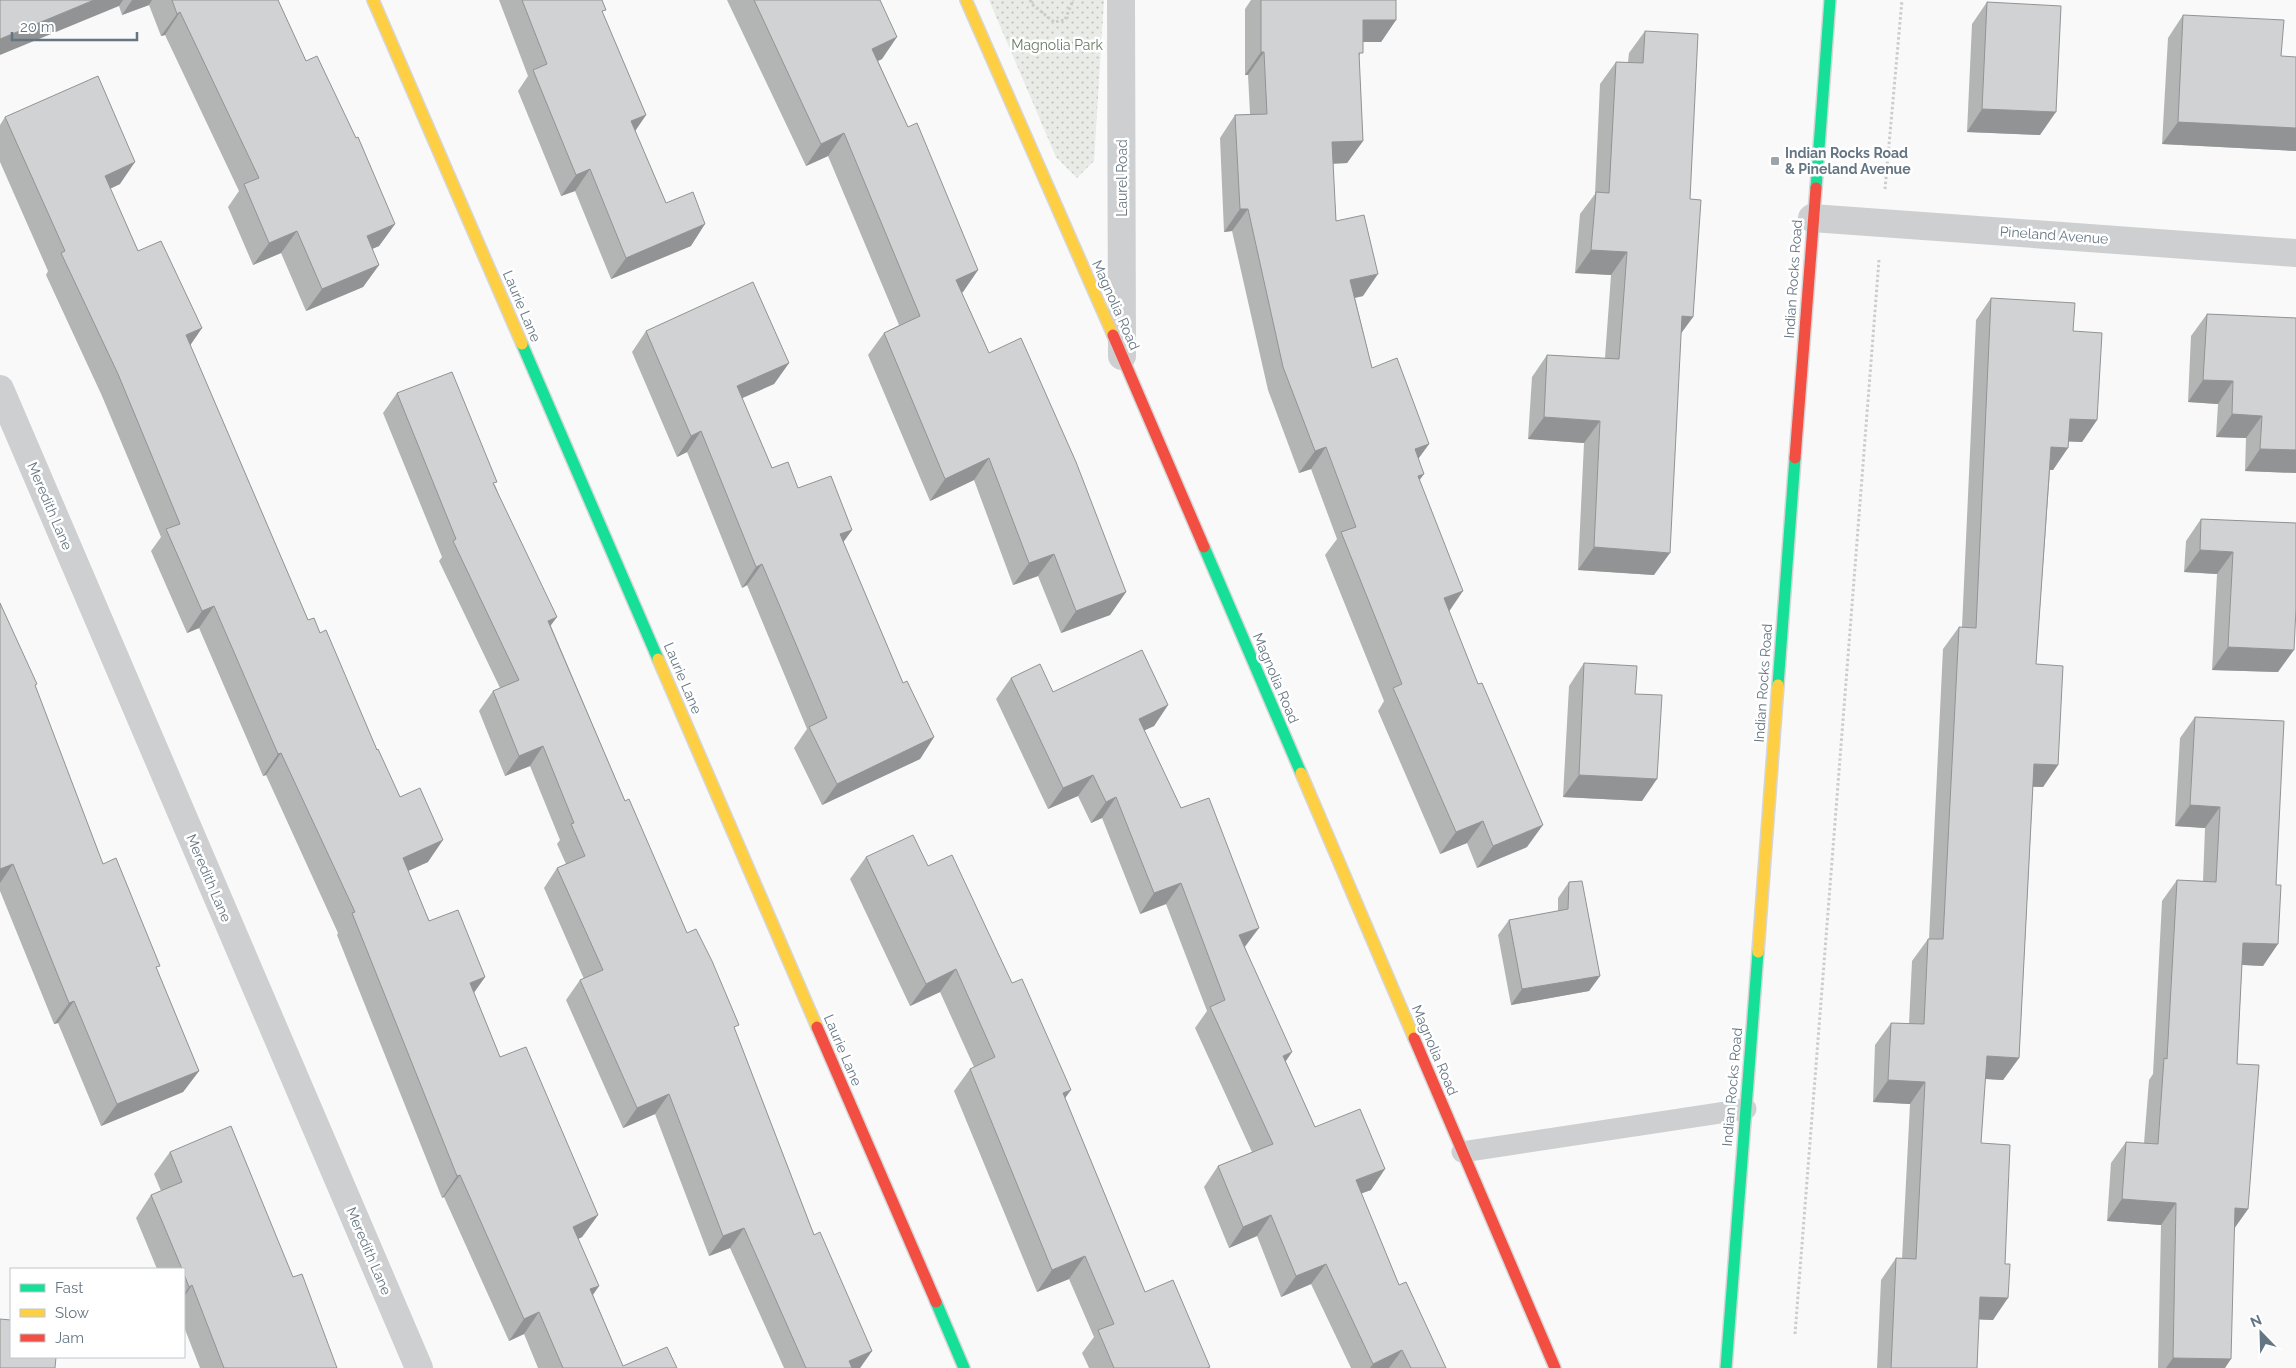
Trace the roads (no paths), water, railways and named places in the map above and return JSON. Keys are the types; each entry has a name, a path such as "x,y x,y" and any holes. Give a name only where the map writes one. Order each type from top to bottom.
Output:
{"street":[{"name":"Laurie Lane","path":"373,0 964,1368"},
{"name":"Magnolia Road","path":"966,0 1122,356 1555,1368"},
{"name":"Laurel Road","path":"1121,0 1122,356"},
{"name":"Indian Rocks Road","path":"1726,1368 1830,0"},
{"name":"Pineland Avenue","path":"1812,218 2296,253"},
{"name":"Meredith Lane","path":"0,389 419,1368"}],"lane":[{"path":"1462,1152 1746,1109"}],"place":[{"name":"Indian Rocks Road & Pineland Avenue","path":"1775,161"}],"park label":[{"name":"Magnolia Park","path":"1057,45"}]}
